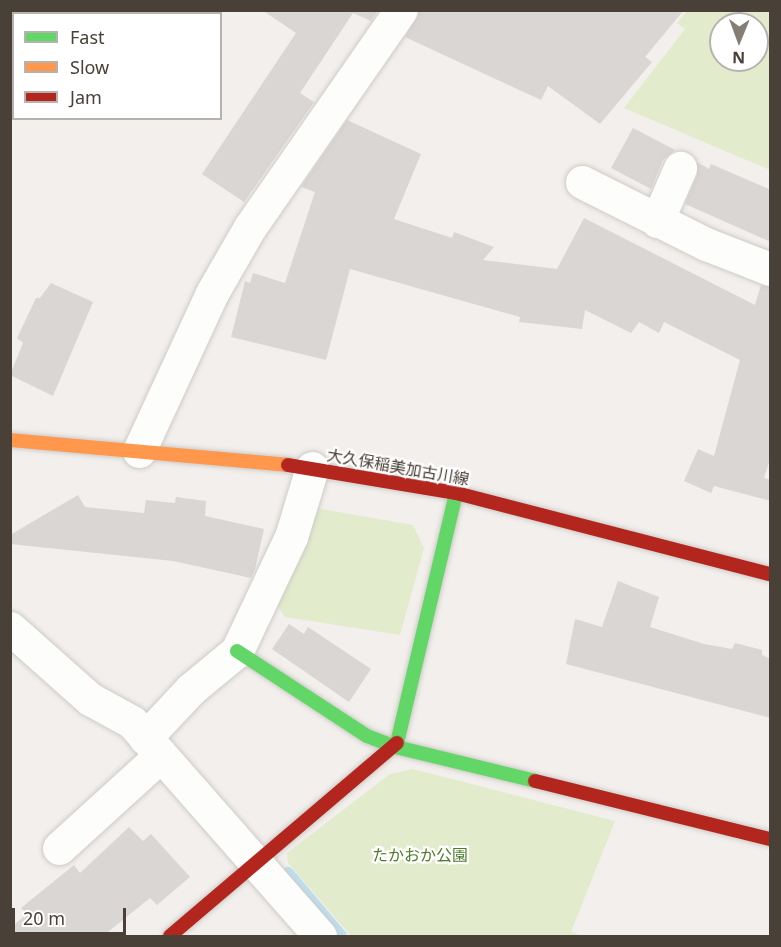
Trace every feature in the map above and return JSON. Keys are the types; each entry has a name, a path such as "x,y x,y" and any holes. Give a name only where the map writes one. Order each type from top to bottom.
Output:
{"street":[{"path":"139,451 212,293 244,236 401,10"},
{"path":"657,221 680,168"},
{"path":"582,182 657,221 771,269"},
{"name":"大久保稲美加古川線","path":"10,440 312,468 456,493 771,574"},
{"path":"59,848 153,747 191,689 237,651 291,537 312,468"},
{"path":"170,936 253,864 396,747 456,493"},
{"path":"10,628 90,699 132,722 253,864 320,936"},
{"path":"237,651 367,736 396,747 771,839"}],"green space":[{"path":"687,11 770,11 770,170 624,108 685,29 677,23"},
{"path":"310,507 413,525 424,548 400,635 285,617 276,604"},
{"name":"たかおか公園","path":"413,769 615,821 571,932 583,936 351,936 288,863 287,853 390,774"}],"building":[{"path":"262,10 378,10 371,21 353,13 300,93 314,102 244,202 202,174 296,33"},
{"path":"420,10 684,10 645,57 652,62 600,124 548,86 541,100 405,37"},
{"path":"347,120 421,154 394,219 452,238 454,232 494,247 483,260 557,269 584,218 755,305 761,285 771,287 771,456 764,478 771,480 771,501 714,486 711,493 684,481 698,449 714,456 740,360 664,322 659,333 639,322 631,333 585,310 582,329 519,322 520,317 350,269 326,360 231,337 245,281 250,283 253,273 285,283 315,192 301,187"},
{"path":"633,128 675,150 663,160 651,189 611,168"},
{"path":"697,162 709,169 711,164 771,190 771,242 685,204 697,175"},
{"path":"51,283 93,302 53,396 10,375 23,343 17,338 36,298 40,298"},
{"path":"78,495 85,507 144,513 146,500 175,503 176,497 206,501 205,516 264,529 251,578 173,561 10,544 10,535"},
{"path":"618,581 659,597 650,627 704,644 732,649 735,643 762,650 762,655 771,659 771,718 566,664 575,619 602,627"},
{"path":"289,624 304,634 308,627 371,669 349,702 272,649"},
{"path":"129,827 143,841 151,834 190,877 157,905 150,898 103,936 10,936 10,928 27,914 21,908 74,865 80,873"}],"waterway":[{"path":"288,873 341,936"}],"traffic: fast":[{"path":"397,743 456,493"},
{"path":"237,651 367,736 396,747 535,781"}],"traffic: slow":[{"path":"10,440 288,465"}],"traffic: jam":[{"path":"288,465 456,493 770,574"},
{"path":"170,936 397,743"},
{"path":"535,781 770,839"}]}
